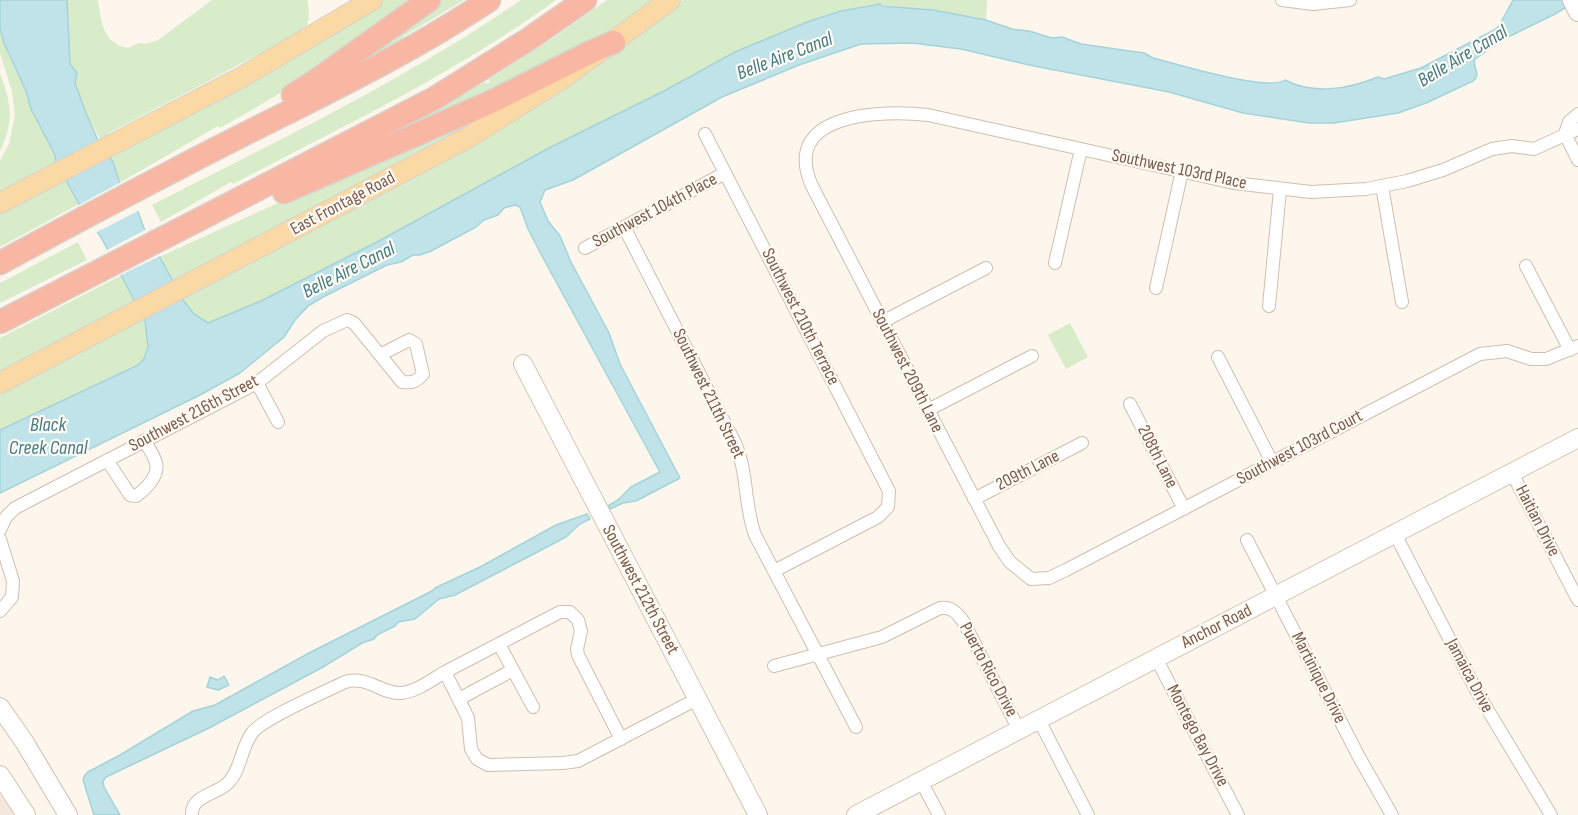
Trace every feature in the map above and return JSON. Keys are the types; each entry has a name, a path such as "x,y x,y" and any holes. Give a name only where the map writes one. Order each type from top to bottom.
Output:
{"highway":[{"path":"172,171 230,132 317,80 429,0"},
{"path":"0,263 418,44 489,0"},
{"path":"0,322 435,98 529,39 585,0"},
{"path":"201,219 223,218 255,205 491,102 614,42"}],"main road":[{"path":"0,203 242,76 372,0"},
{"name":"East Frontage Road","path":"0,383 469,137 537,96 670,0"}],"street":[{"path":"1282,0 1322,4 1350,0"},
{"path":"1572,0 1578,12"},
{"name":"Southwest 103rd Place","path":"807,156 815,137 830,125 857,116 890,112 928,115 1240,184 1280,190 1324,192 1382,186 1443,170 1499,148 1512,146 1534,148 1578,129"},
{"path":"1578,114 1569,122 1565,134 1578,160"},
{"name":"Southwest 210th Terrace","path":"705,134 889,490 889,502 883,514 774,571"},
{"path":"1055,263 1081,149"},
{"name":"Southwest 209th Lane","path":"807,156 806,167 812,186 974,499 1002,552 1015,567 1027,576"},
{"path":"1156,288 1182,171"},
{"name":"Southwest 104th Place","path":"585,248 725,173"},
{"path":"1382,186 1402,302"},
{"path":"1269,306 1280,190"},
{"name":"Southwest 211th Street","path":"624,227 735,443 743,467 747,507 752,525 856,727"},
{"path":"1526,266 1574,348"},
{"path":"882,322 986,268"},
{"name":"Southwest 216th Street","path":"0,530 6,517 15,508 257,382 323,331 347,320 354,323 380,355"},
{"name":"Southwest 103rd Court","path":"1027,576 1038,580 1058,574 1480,354 1507,351 1530,359 1546,360 1574,348"},
{"path":"928,410 1032,356"},
{"path":"1218,357 1272,462"},
{"name":"Southwest 212th Street","path":"523,364 758,815"},
{"path":"257,382 278,422"},
{"name":"208th Lane","path":"1130,404 1184,509"},
{"name":"Anchor Road","path":"856,815 1578,438"},
{"path":"106,460 124,489 130,495 136,496 146,490 154,476 156,464 144,440"},
{"name":"209th Lane","path":"974,499 1082,443"},
{"name":"Haitian Drive","path":"1512,473 1578,600"},
{"name":"Jamaica Drive","path":"1395,534 1496,726 1551,815"},
{"path":"0,539 13,581 12,597 0,611"},
{"name":"Martinique Drive","path":"1247,540 1359,757 1392,815"},
{"name":"Puerto Rico Drive","path":"818,653 882,636 940,608 955,611 963,621 1019,730"},
{"path":"192,815 192,807 197,800 228,783 250,735 264,723 350,680 359,679 401,693 412,690 560,612 570,612 575,615 581,631 577,649 578,656 621,739"},
{"path":"499,644 533,707"},
{"path":"774,666 818,653"},
{"name":"Montego Bay Drive","path":"1156,658 1238,815"},
{"path":"459,699 513,670"},
{"path":"445,672 470,723 471,749 477,759 488,765 571,762 590,755 698,699"},
{"path":"0,707 68,815"},
{"path":"1039,720 1088,815"},
{"path":"0,776 26,815"},
{"path":"921,781 939,815"}],"shaded area":[{"path":"0,794 14,815 0,815"}],"green space":[{"path":"67,0 98,0 102,24 108,36 128,48 139,43 146,44 158,40 212,0 307,0 308,2 309,19 305,29 107,134 115,152 267,70 383,0 419,0 296,83 121,182 86,112 75,83 77,75 70,64"},
{"path":"437,0 464,0 404,36 403,40 359,63"},
{"path":"521,0 556,0 439,75 233,184 231,182 161,222 152,205 386,83 432,57"},
{"path":"607,0 652,0 569,57 356,155 485,82 487,84 490,82 488,80"},
{"path":"683,0 987,0 986,20 933,10 874,4 841,11 807,22 734,52 664,91 549,148 377,242 261,301 208,323 194,314 181,298 602,59"},
{"path":"0,28 31,109 55,155 56,162 0,191 0,161 9,144 15,115 12,92 0,53"},
{"path":"0,73 10,112 8,130 0,151"},
{"path":"501,110 174,283 159,257 278,203 278,201"},
{"path":"67,178 79,204 0,247 0,210"},
{"path":"78,242 87,260 0,303 0,283"},
{"path":"122,275 136,304 0,376 0,338"},
{"path":"143,318 148,340 142,362 0,430 0,390"},
{"path":"1070,323 1088,357 1066,369 1048,335"}],"water":[{"path":"0,0 67,0 70,64 77,73 75,83 86,113 97,138 113,162 119,181 138,212 144,228 183,300 194,314 208,323 261,301 377,242 549,148 664,91 735,52 807,22 841,11 880,4 933,10 986,20 1012,29 1052,38 1062,37 1081,44 1144,53 1153,58 1221,76 1275,83 1285,80 1307,88 1331,89 1355,85 1378,77 1384,79 1421,68 1494,30 1499,26 1513,0 1578,0 1504,39 1475,59 1477,76 1473,81 1398,113 1334,123 1309,123 1243,113 1169,92 1029,65 961,49 912,43 861,44 799,65 722,97 573,180 545,190 540,202 548,221 560,236 571,262 609,333 620,364 680,478 636,501 623,503 610,509 608,506 631,487 660,472 542,256 520,207 515,205 504,208 498,215 484,220 476,227 431,251 387,265 323,297 308,306 284,337 240,373 0,493 0,430 138,365 144,359 148,347 145,321 102,239 56,162 55,155 31,109 26,91 0,29"},
{"path":"587,514 590,519 580,524 566,537 455,595 439,599 415,619 398,622 374,639 362,643 323,667 209,728 106,777 103,781 104,787 120,815 94,815 83,780 88,772 193,711 215,705 309,653 480,567 556,525"},
{"path":"224,676 229,685 218,690 207,687 210,677 218,680"}],"pier":[{"path":"123,181 140,210 95,233 77,206"},
{"path":"147,229 162,255 119,276 105,251"}],"water label":[{"name":"Belle Aire Canal","path":"785,57"},
{"name":"Belle Aire Canal","path":"1463,57"},
{"name":"Belle Aire Canal","path":"349,271"},
{"name":"Black Creek Canal","path":"48,438"}]}
